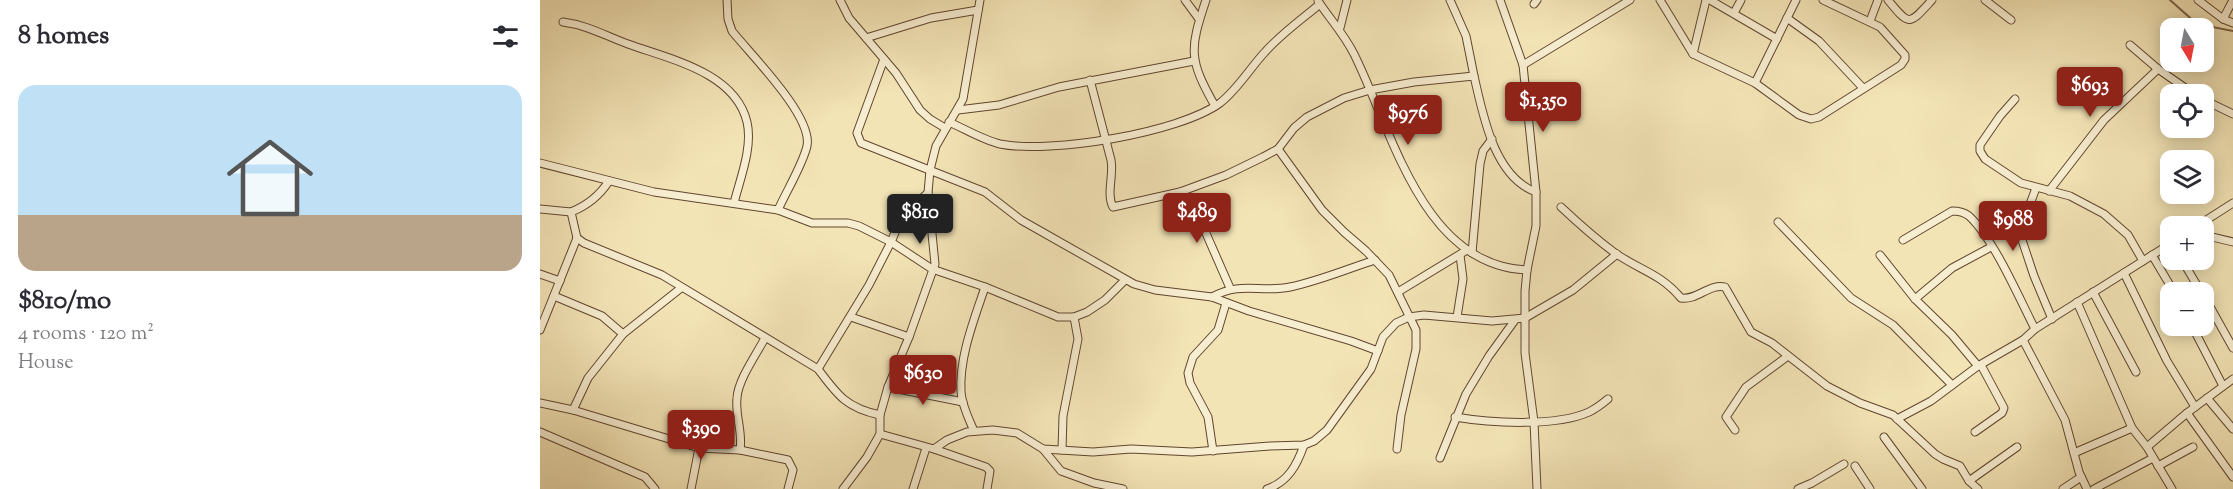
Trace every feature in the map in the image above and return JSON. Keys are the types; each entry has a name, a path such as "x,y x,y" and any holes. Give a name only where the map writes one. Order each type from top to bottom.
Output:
{"street":[{"path":"727,0 728,19 732,31 785,94 808,136 807,147 778,210"},
{"path":"850,0 840,2 853,24 896,73 920,110 947,125 1007,145 1058,145 1106,140 1147,132 1179,122 1215,106 1240,83 1265,51 1318,2 1340,28 1354,54 1420,198 1446,230 1469,252 1501,267 1527,270"},
{"path":"843,489 867,457 880,434 880,415 888,387 909,337 935,260 928,193 930,170 936,146 963,99 980,0"},
{"path":"1185,0 1199,19"},
{"path":"1206,0 1199,19 1194,61 1200,80 1215,106"},
{"path":"1340,28 1347,0"},
{"path":"1450,0 1466,36 1474,76 1492,139 1503,165 1514,180 1523,187 1536,192"},
{"path":"1500,0 1523,65 1536,192 1536,226 1527,270 1525,318 1526,370 1534,422 1537,489"},
{"path":"1523,65 1630,0"},
{"path":"1660,0 1693,54 1755,83 1799,115 1811,119 1819,117 1901,65 1905,59 1905,55 1884,30 1824,0"},
{"path":"1693,54 1708,0 1777,39"},
{"path":"1734,13 1741,0"},
{"path":"1755,83 1796,0"},
{"path":"1870,21 1878,0"},
{"path":"1888,0 1904,19 1909,20 1914,19 1932,0"},
{"path":"1985,0 2011,20"},
{"path":"2199,0 2223,19 2233,23"},
{"path":"2223,19 2232,0"},
{"path":"866,38 931,18 978,10"},
{"path":"1788,18 1818,41 1863,88"},
{"path":"563,22 591,27 695,68 719,82 734,97 746,119 748,134 734,203"},
{"path":"2130,45 2157,69 2179,84"},
{"path":"884,59 858,133 858,139 867,146 986,192 1021,220 1125,280 1155,290 1212,297 1378,351"},
{"path":"958,110 999,105 1090,80 1194,61"},
{"path":"2049,191 2104,120 2157,69"},
{"path":"1090,80 1112,167 1110,200 1113,207 1180,192 1226,175 1278,149 1293,128 1328,105 1370,90 1414,82 1474,76"},
{"path":"2015,99 1984,137 1980,151 1992,165 2021,183 2076,200 2110,219 2128,235 2143,261"},
{"path":"2214,106 2233,114"},
{"path":"1469,252 1480,164 1483,151 1492,139"},
{"path":"1278,149 1322,210 1389,275 1416,330 1416,348 1401,416 1397,449"},
{"path":"540,163 654,192 778,210 804,222 848,223 891,242 932,269 985,287 1065,319 1087,312 1105,300 1125,280"},
{"path":"540,209 571,212 601,192 609,181"},
{"path":"2036,188 2027,212 2016,222 2034,276 2052,319"},
{"path":"1180,192 1204,231 1230,288"},
{"path":"818,369 851,317 905,213 928,193"},
{"path":"2213,216 2233,203"},
{"path":"1561,207 1591,235 1617,254 1664,280 1681,298 1684,299 1718,286 1725,287 1751,332 1772,343 1827,386 1860,403 1893,415 1935,454 1960,466 1969,482 1978,489"},
{"path":"1903,240 1952,211 1960,211 1968,216 1991,247 2035,329"},
{"path":"540,330 543,311 554,296 577,238 571,212"},
{"path":"1778,222 1851,298 1893,325 1953,385"},
{"path":"2214,237 2233,242"},
{"path":"577,238 584,243 650,269 818,369 847,403 858,410 880,415"},
{"path":"1914,299 1952,268 1991,247"},
{"path":"1897,418 1930,401 1979,366 2023,340 2035,329 2160,250"},
{"path":"1398,292 1460,255 1469,252"},
{"path":"1043,449 1093,452 1131,449 1192,452 1270,446 1304,446 1327,430 1371,369 1387,332 1396,323 1409,317 1424,315 1492,321 1525,318 1573,290 1617,254"},
{"path":"1457,317 1463,279 1460,255"},
{"path":"1880,255 1914,299 1952,335 1979,366 2004,408 2002,413 1975,432"},
{"path":"2152,255 2168,282"},
{"path":"1212,297 1230,288 1270,290 1290,287 1375,260"},
{"path":"2124,273 2167,361 2195,407"},
{"path":"540,274 560,281"},
{"path":"974,432 963,402 961,375 964,356 985,287"},
{"path":"573,410 588,378 623,334 681,288"},
{"path":"2093,292 2136,372"},
{"path":"554,296 602,316 623,334"},
{"path":"2077,302 2132,428 2147,447 2172,489"},
{"path":"1213,451 1208,417 1190,383 1188,374 1193,357 1218,330 1226,303"},
{"path":"2214,315 2233,348"},
{"path":"851,317 909,337"},
{"path":"1062,450 1063,416 1078,339 1074,317"},
{"path":"1440,458 1455,417 1479,371 1515,320"},
{"path":"2197,336 2223,386"},
{"path":"740,450 738,389 765,338"},
{"path":"2023,340 2065,420 2081,477 2087,489"},
{"path":"1735,430 1726,417 1743,391 1751,382 1788,356"},
{"path":"2147,447 2187,413 2233,380"},
{"path":"888,387 963,402"},
{"path":"2207,398 2233,429"},
{"path":"1455,417 1534,422 1558,420 1588,413 1608,399"},
{"path":"540,403 573,410 699,448 740,450 788,460 793,470 788,489"},
{"path":"2187,413 2233,477"},
{"path":"2074,453 2132,428"},
{"path":"913,489 930,449 947,440 974,432 1010,431 1025,437 1043,449 1061,471 1094,483 1123,489"},
{"path":"540,432 645,477 655,489"},
{"path":"880,434 987,467 990,471 987,489"},
{"path":"1884,437 1922,489"},
{"path":"1267,489 1294,470 1304,446"},
{"path":"1969,482 2017,447"},
{"path":"2158,466 2193,447"},
{"path":"691,489 699,448"},
{"path":"2094,489 2153,458"},
{"path":"1798,489 1814,486 1844,464"},
{"path":"1855,466 1870,489"},
{"path":"2063,489 2081,477"}],"waterway":[{"path":"2170,0 2197,24 2233,31"}]}
